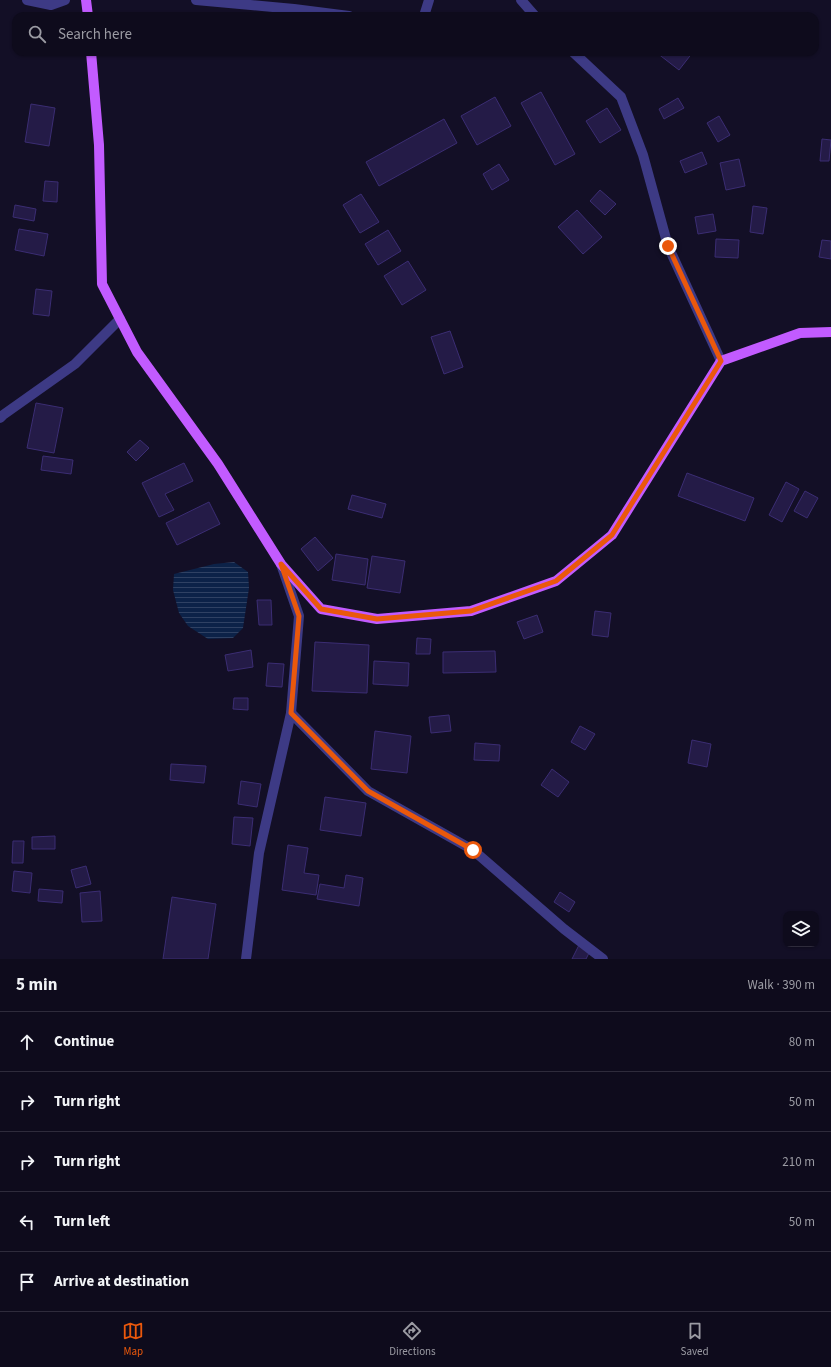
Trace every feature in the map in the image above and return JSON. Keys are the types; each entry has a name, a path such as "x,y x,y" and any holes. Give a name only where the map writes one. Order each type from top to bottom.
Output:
{"main road":[{"path":"86,0 88,12"},
{"path":"91,56 99,145 102,284 137,352 218,464 281,564 321,609 377,619 471,611 556,581 612,535 721,361 800,333 831,332"}],"street":[{"path":"27,0 51,5 65,0"},
{"path":"196,0 318,12"},
{"path":"425,12 429,0"},
{"path":"521,0 532,12"},
{"path":"577,56 621,97 643,155 668,246 721,361"},
{"path":"0,418 75,364 120,319"},
{"path":"246,959 259,853 291,713 299,616 281,564"},
{"path":"291,713 368,791 473,850 564,929 603,959"}],"water":[{"path":"234,562 248,572 249,588 243,628 233,638 208,639 188,626 179,613 173,590 174,574 214,564"}],"building":[{"path":"661,56 690,56 679,70"},
{"path":"541,92 575,154 555,165 521,103"},
{"path":"495,97 511,126 477,145 461,116"},
{"path":"678,98 684,108 664,119 659,109"},
{"path":"31,104 55,108 49,146 25,142"},
{"path":"607,108 621,130 600,143 586,121"},
{"path":"719,116 730,135 718,142 707,123"},
{"path":"444,119 457,143 379,186 366,162"},
{"path":"822,139 831,140 829,161 820,161"},
{"path":"702,152 707,164 685,173 680,161"},
{"path":"739,159 745,186 726,190 720,163"},
{"path":"499,164 509,180 492,190 483,174"},
{"path":"45,181 58,182 57,202 43,201"},
{"path":"600,190 616,204 605,215 590,201"},
{"path":"361,194 379,222 360,233 343,205"},
{"path":"15,205 36,209 34,221 13,217"},
{"path":"753,206 767,208 763,234 750,232"},
{"path":"577,210 602,237 583,254 558,227"},
{"path":"713,214 716,231 698,234 695,217"},
{"path":"19,229 48,234 44,256 15,250"},
{"path":"388,230 401,251 378,265 365,244"},
{"path":"716,239 739,240 738,258 715,257"},
{"path":"822,240 831,241 831,259 819,257"},
{"path":"408,261 426,290 402,305 384,276"},
{"path":"36,289 52,291 49,316 33,314"},
{"path":"450,331 463,367 444,374 431,337"},
{"path":"36,403 63,408 54,453 27,448"},
{"path":"140,440 149,448 136,461 127,452"},
{"path":"43,456 73,460 71,474 41,470"},
{"path":"184,463 193,481 165,494 174,510 159,517 142,483"},
{"path":"687,473 754,498 745,521 678,496"},
{"path":"786,482 799,489 782,522 769,515"},
{"path":"805,491 818,498 807,518 794,511"},
{"path":"352,495 386,504 382,518 348,509"},
{"path":"209,502 220,524 177,545 166,523"},
{"path":"315,537 333,558 318,571 301,549"},
{"path":"336,554 368,559 365,585 332,580"},
{"path":"372,556 405,561 400,593 367,588"},
{"path":"257,600 271,600 272,625 259,625"},
{"path":"595,611 611,613 608,637 592,635"},
{"path":"537,615 543,632 524,639 517,622"},
{"path":"417,638 431,639 430,654 416,654"},
{"path":"315,642 369,645 367,693 312,691"},
{"path":"251,650 253,667 228,671 225,655"},
{"path":"495,651 496,672 443,673 443,652"},
{"path":"374,661 409,663 408,686 373,684"},
{"path":"268,663 284,664 282,687 266,686"},
{"path":"234,698 248,698 248,710 233,709"},
{"path":"449,715 451,731 431,733 429,717"},
{"path":"580,726 595,734 585,750 571,742"},
{"path":"375,731 411,736 407,773 371,769"},
{"path":"692,740 711,744 707,767 688,763"},
{"path":"475,743 500,745 499,761 474,760"},
{"path":"171,764 206,766 204,783 170,780"},
{"path":"552,769 569,782 558,797 541,785"},
{"path":"241,781 261,784 257,807 238,804"},
{"path":"325,797 366,803 361,836 320,830"},
{"path":"234,817 253,818 250,846 232,844"},
{"path":"55,836 55,849 32,849 32,837"},
{"path":"13,841 24,841 23,863 12,863"},
{"path":"288,845 308,848 304,873 319,875 316,895 282,890"},
{"path":"86,866 91,884 76,888 71,870"},
{"path":"14,871 32,873 30,893 12,891"},
{"path":"346,875 363,878 359,906 317,899 320,884 344,888"},
{"path":"39,889 63,891 62,903 38,901"},
{"path":"100,891 102,921 82,922 80,893"},
{"path":"560,892 575,902 569,912 554,902"},
{"path":"172,897 216,904 208,959 163,959"},
{"path":"579,945 590,951 586,959 572,959"}],"route":[{"path":"473,850 368,791 291,713 299,616 281,564 321,609 377,619 471,611 556,581 612,535 721,361 668,246"}]}
